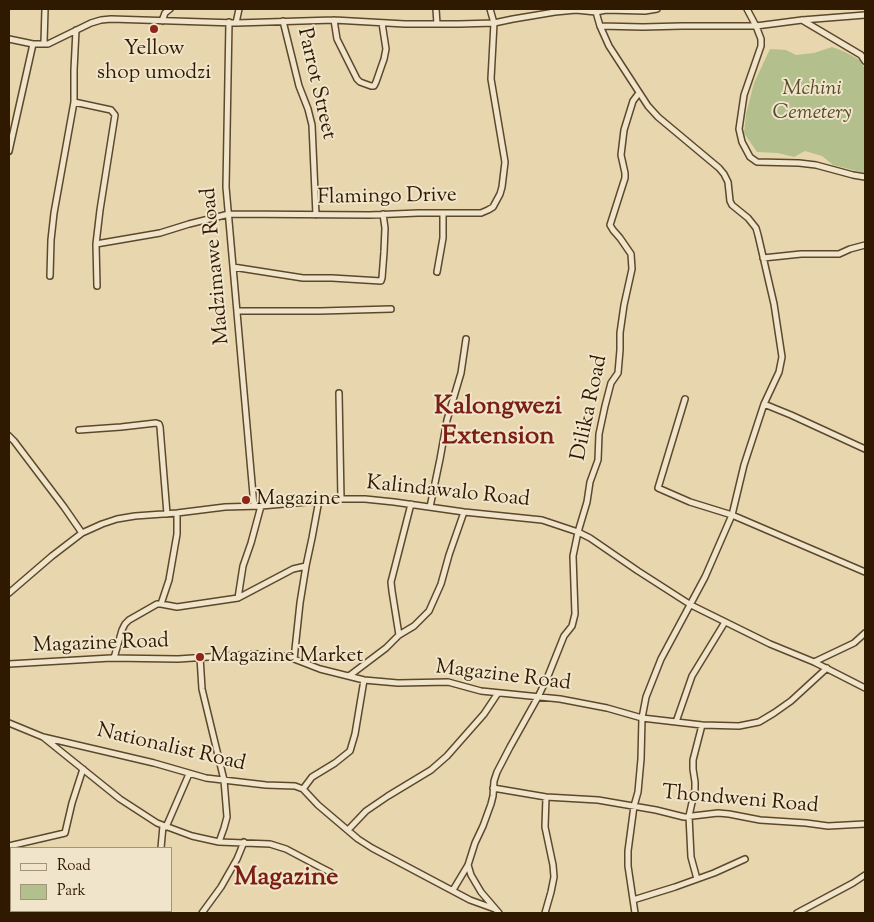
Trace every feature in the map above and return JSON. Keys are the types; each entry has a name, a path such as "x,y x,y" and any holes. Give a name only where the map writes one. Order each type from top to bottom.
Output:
{"street":[{"path":"44,44 45,9"},
{"path":"162,20 170,9"},
{"path":"236,23 239,9"},
{"path":"436,9 437,24"},
{"path":"490,9 494,23"},
{"path":"9,38 33,44 51,43 101,20 111,19 236,23 334,20 382,23 494,23 576,9 646,11 657,9"},
{"path":"747,9 761,39 761,46 744,95 739,129 742,142 750,157 758,162 816,165 853,175 865,176"},
{"path":"843,9 844,16"},
{"path":"596,10 600,26 609,46 648,106 658,117 719,168 728,182 732,205 756,228 774,304 782,357 779,372 764,404 744,465 732,515 705,578 661,659 646,698 642,718 638,792 634,806 628,851 628,866 635,913"},
{"path":"600,26 756,26 865,14"},
{"path":"334,20 337,39 357,79 371,86 374,86 376,82 386,49 382,23"},
{"path":"802,20 861,55 865,62"},
{"name":"Parrot Street","path":"283,21 298,86 308,109 312,125 316,215"},
{"name":"Madzimawe Road","path":"229,22 226,179 254,506"},
{"name":"Flamingo Drive","path":"96,244 160,232 229,214 481,213 488,210 497,201 502,187 505,162 491,79 494,23"},
{"path":"50,276 54,213 74,102 76,30"},
{"path":"9,151 33,44"},
{"name":"Dilika Road","path":"578,532 587,502 590,482 598,460 599,434 604,406 611,383 618,373 620,333 632,266 631,254 610,225 625,178 621,155 624,130 633,101 639,93"},
{"path":"74,102 112,110 115,116 96,244 97,286"},
{"path":"437,272 443,238 443,213"},
{"path":"233,268 303,278 380,281 384,252 385,228 383,214"},
{"path":"763,258 801,254 839,254 865,245"},
{"path":"237,311 391,309"},
{"path":"430,507 447,420 461,373 466,339"},
{"path":"339,393 340,499"},
{"path":"685,400 658,488 690,502 732,515 865,572"},
{"path":"764,404 865,449"},
{"path":"79,430 159,424 167,514"},
{"path":"9,436 82,533"},
{"name":"Kalindawalo Road","path":"9,593 82,533 117,519 225,507 261,506 319,500 365,499 411,504 464,512 542,520 578,532 691,604 770,644 827,668 865,688"},
{"path":"294,659 300,603 319,500"},
{"path":"399,635 391,582 411,504"},
{"path":"238,598 243,566 261,506"},
{"path":"349,676 386,648 399,635 414,626 433,606 464,512"},
{"path":"161,604 169,580 177,534 177,513"},
{"path":"453,890 468,865 474,843 492,804 494,781 497,772 538,697 564,636 572,626 575,614 573,556 578,532"},
{"path":"114,658 125,624 157,604 177,607 238,598 292,569 306,566"},
{"path":"676,722 692,676 725,622"},
{"path":"814,662 854,643 865,634"},
{"name":"Magazine Road","path":"9,664 114,658 178,659 252,654 281,655 320,669 364,680 398,684 448,682 481,691 560,699 607,708 642,718 702,725 739,726 759,722 791,702 827,668"},
{"path":"200,657 202,689 224,780 227,817 220,842"},
{"path":"364,680 355,734 350,751 312,777 304,789 318,805 358,839 372,848 470,900 498,911"},
{"path":"348,830 366,811 431,770 447,756 484,714 498,693"},
{"path":"9,723 43,737 120,799 157,823 192,836 220,842 270,844 286,849 330,872"},
{"path":"697,879 691,857 689,816 696,789 693,760 702,725"},
{"name":"Nationalist Road","path":"43,737 154,763 206,778 266,785 296,786 304,789"},
{"path":"9,846 65,833 83,769"},
{"path":"161,847 165,826 189,774"},
{"name":"Thondweni Road","path":"493,788 546,797 598,800 679,816 718,813 760,820 828,826 865,824"},
{"path":"545,913 554,877 545,827 546,797"},
{"path":"202,913 221,887 237,859 244,842"},
{"path":"633,900 697,879 745,859"},
{"path":"468,865 471,875 481,892 498,911"},
{"path":"797,913 865,875"}],"green space":[{"name":"Mchini Cemetery","path":"832,47 860,60 865,69 865,173 833,165 822,156 805,151 794,157 778,153 757,152 744,133 746,114 754,83 770,49 786,50 796,55 814,53"}],"place":[{"name":"Yellow shop umodzi","path":"154,29"},
{"name":"Magazine","path":"246,500"},
{"name":"Magazine Market","path":"200,657"}],"district":[{"name":"Kalongwezi Extension","path":"498,424"},
{"name":"Magazine","path":"286,880"}]}
